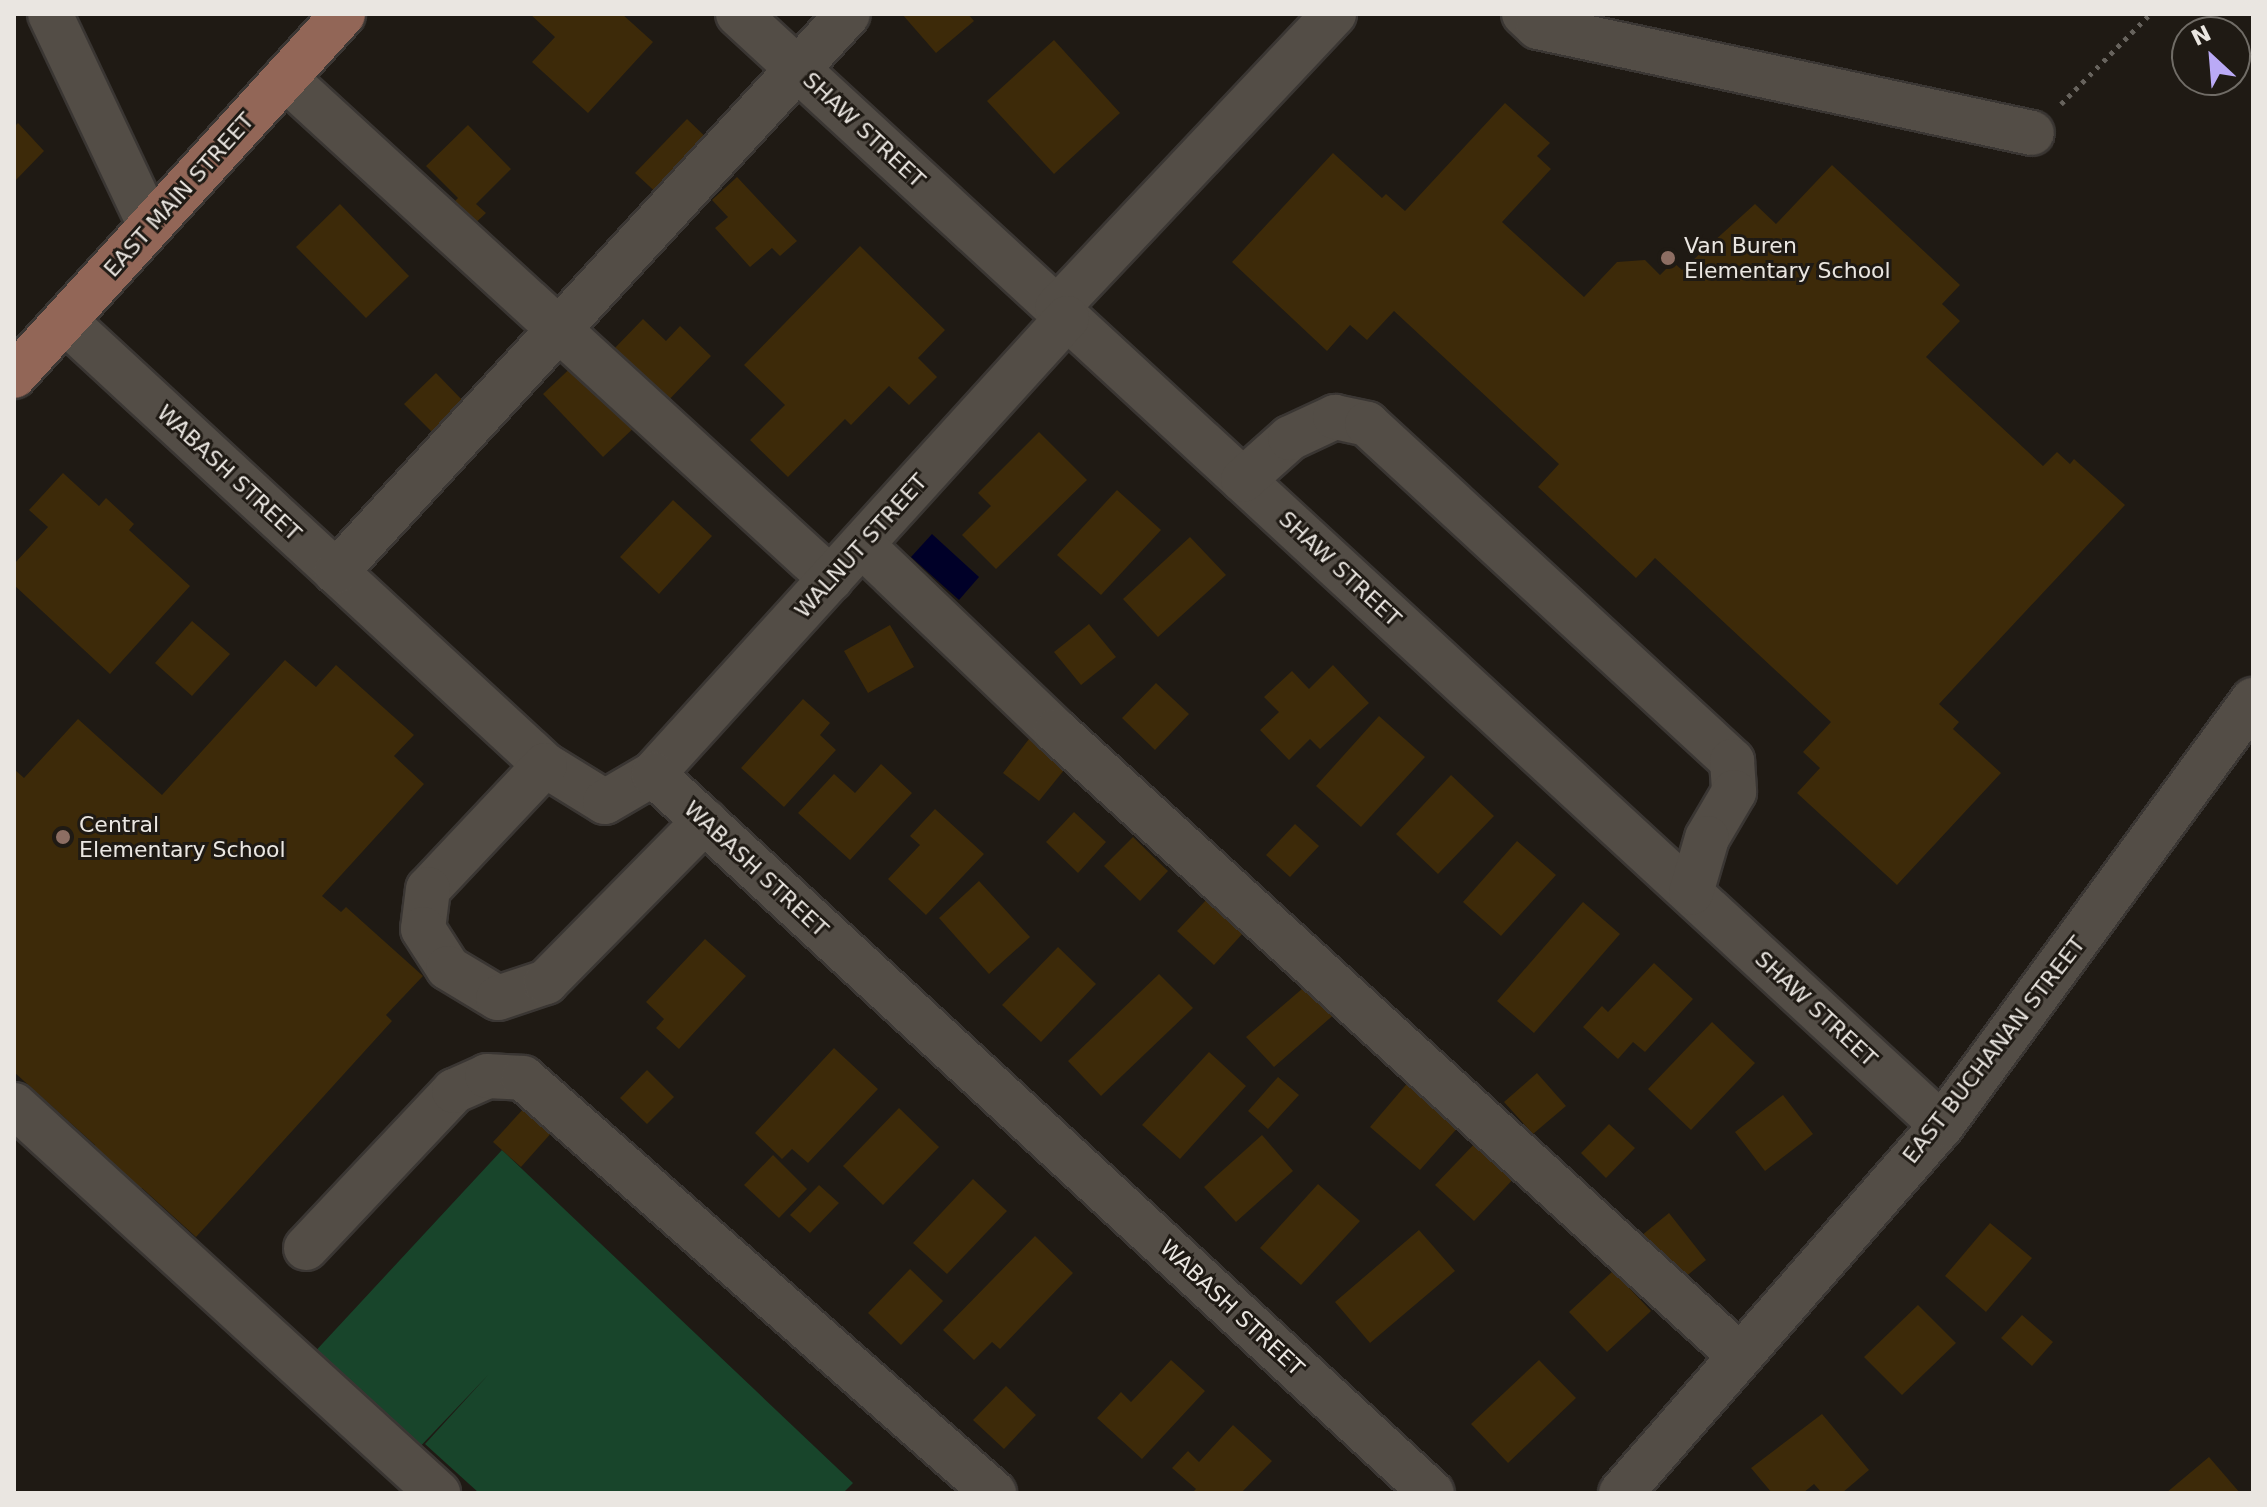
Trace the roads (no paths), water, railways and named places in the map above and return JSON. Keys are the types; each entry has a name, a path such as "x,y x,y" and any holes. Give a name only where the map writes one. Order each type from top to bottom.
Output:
{"main road":[{"name":"EAST MAIN STREET","path":"14,376 343,14"}],"street":[{"path":"50,14 150,226"},
{"name":"SHAW STREET","path":"738,14 1942,1125"},
{"path":"336,572 848,14"},
{"name":"WALNUT STREET","path":"653,774 862,545 1062,313 1334,14"},
{"path":"1524,14 1538,27 2032,133"},
{"path":"285,78 831,579"},
{"name":"WABASH STREET","path":"65,321 545,765 605,802 653,774 1432,1493"},
{"path":"1243,480 1290,438 1335,417 1367,424 1732,761 1734,792 1707,838 1691,893"},
{"path":"862,545 1056,731 1738,1354"},
{"name":"EAST BUCHANAN STREET","path":"1621,1493 1738,1354 1942,1125 2253,700"},
{"path":"545,765 428,889 423,929 448,968 498,998 546,982 705,821"},
{"path":"306,1248 454,1091 487,1076 523,1078 994,1493"},
{"path":"14,1105 438,1493"}],"water":[{"path":"932,534 979,577 959,600 911,557"}],"place":[{"name":"Van Buren Elementary School","path":"1668,258"},
{"name":"Central Elementary School","path":"63,837"}]}
